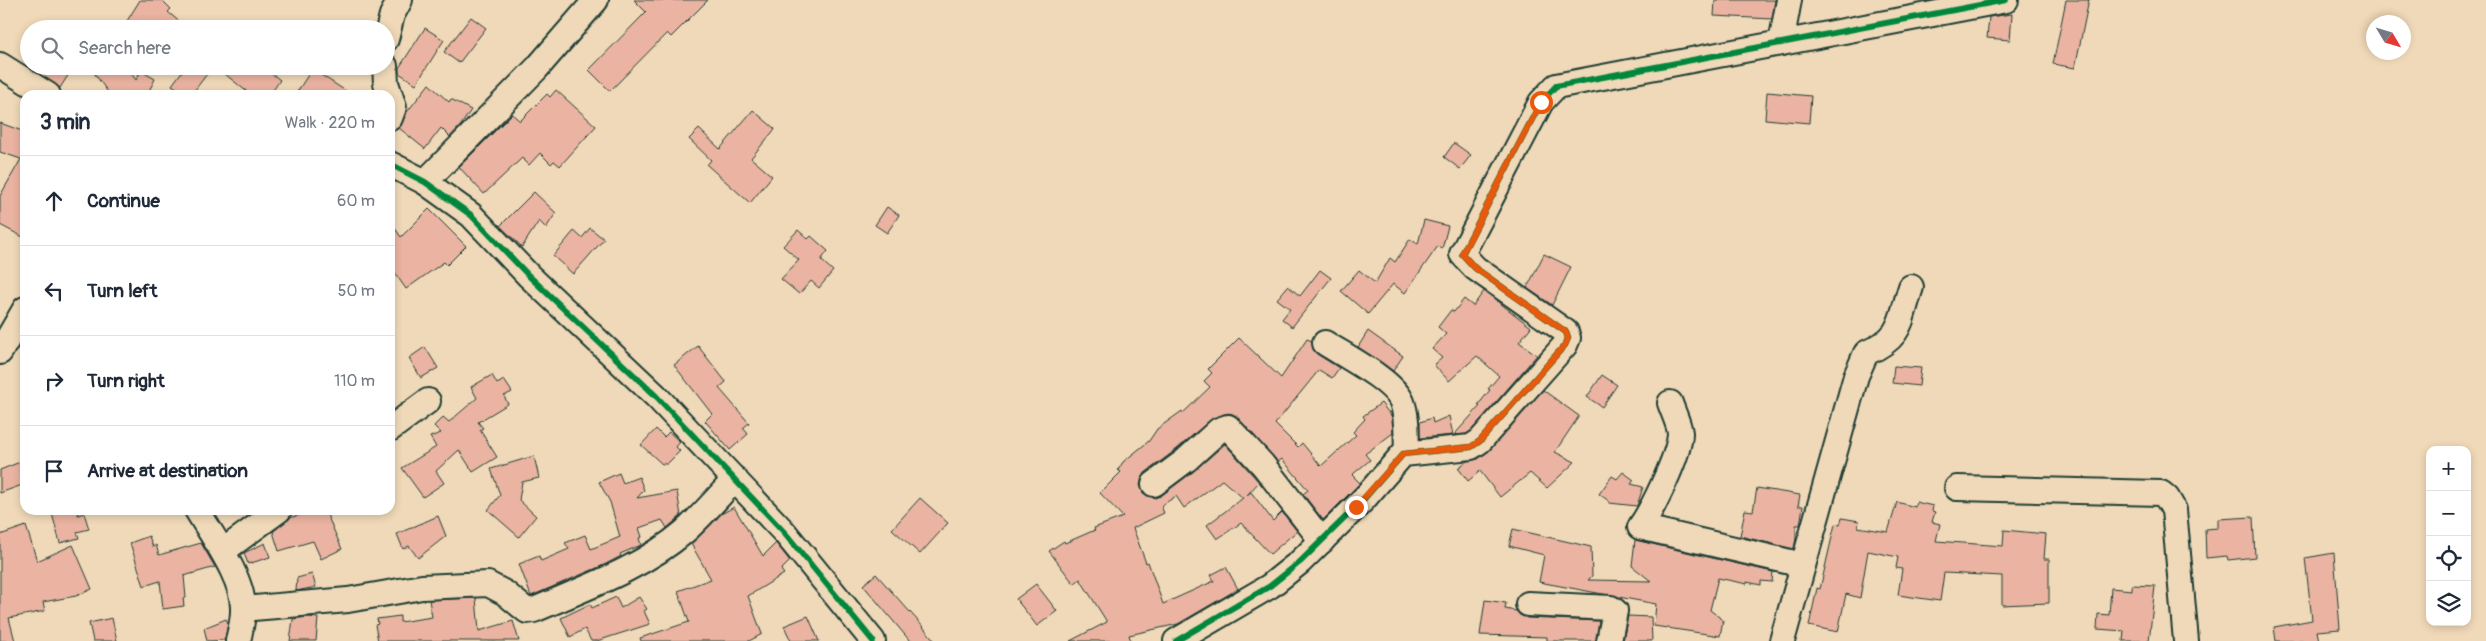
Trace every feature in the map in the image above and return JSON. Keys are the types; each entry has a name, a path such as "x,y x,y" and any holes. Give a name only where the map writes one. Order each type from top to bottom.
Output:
{"street":[{"path":"391,20 400,0"},
{"path":"425,182 537,68 596,0"},
{"path":"1781,43 1789,0"},
{"path":"1176,641 1270,586 1322,541 1407,453 1471,447 1480,441 1565,345 1568,338 1566,332 1475,268 1462,254 1541,102 1556,86 2006,0"},
{"path":"0,65 40,90"},
{"path":"386,75 388,90"},
{"path":"395,167 425,182 471,215 529,276 656,396 785,533 873,641"},
{"path":"1782,641 1856,376 1866,353 1883,346 1896,335 1911,287"},
{"path":"0,352 20,318"},
{"path":"1325,343 1383,382 1400,397 1406,418 1407,453"},
{"path":"395,425 428,401"},
{"path":"1670,403 1680,434 1671,464 1653,509 1640,527 1803,565"},
{"path":"1154,484 1186,460 1218,430 1228,428 1263,465 1322,541"},
{"path":"243,609 348,600 422,587 488,584 505,593 527,611 534,610 634,565 665,545 684,532 734,479"},
{"path":"1957,488 2161,493 2167,498 2174,510 2186,641"},
{"path":"200,515 223,551 235,577 243,609 238,641"},
{"path":"223,551 272,515"},
{"path":"1528,604 1611,608 1614,611 1615,617 1609,641"}],"building":[{"path":"140,0 162,0 171,9 168,12 177,20 128,20"},
{"path":"634,0 708,0 671,37 667,33 610,91 589,70 646,12"},
{"path":"1715,0 1775,0 1772,19 1714,16"},
{"path":"2066,0 2089,0 2075,68 2053,64"},
{"path":"2012,14 2010,40 1987,38 1989,17"},
{"path":"471,17 486,28 459,63 444,52"},
{"path":"425,28 444,40 416,84 399,73 399,68"},
{"path":"41,75 68,75 60,88"},
{"path":"96,75 132,75 136,80 139,75 148,75 155,79 150,90 106,90"},
{"path":"179,75 206,75 195,90 180,90 172,85"},
{"path":"226,75 274,75 280,80 273,90 245,90"},
{"path":"308,75 321,75 344,90 298,90"},
{"path":"429,84 449,102 451,99 471,110 450,137 441,128 425,149 399,128 407,112"},
{"path":"556,90 596,126 560,166 554,161 551,164 540,153 529,165 522,158 484,194 459,167 512,114 520,121 547,94 550,97"},
{"path":"1767,92 1811,96 1809,123 1765,119"},
{"path":"753,110 775,129 751,158 772,176 750,203 707,165 711,160 689,139 699,129 720,149"},
{"path":"0,123 20,130 20,159 0,152"},
{"path":"1454,143 1471,155 1460,169 1444,157"},
{"path":"20,161 20,235 0,225 0,196"},
{"path":"534,192 556,213 546,228 539,221 522,247 500,226"},
{"path":"887,207 899,215 887,233 875,225"},
{"path":"429,209 466,246 447,265 444,262 406,289 395,273 395,228 401,237"},
{"path":"1424,220 1448,226 1442,249 1438,246 1405,293 1393,284 1368,314 1341,291 1359,270 1375,283 1390,258 1395,262 1410,239 1418,244"},
{"path":"590,228 604,239 573,274 553,256 574,231 582,238"},
{"path":"798,230 808,239 811,236 828,251 821,260 833,271 819,288 811,281 799,294 781,279 799,260 783,246"},
{"path":"1544,254 1571,267 1552,305 1527,288"},
{"path":"1320,270 1331,278 1292,327 1282,319 1290,309 1277,299 1288,286 1300,296"},
{"path":"1484,291 1531,327 1519,342 1537,355 1471,431 1466,434 1454,435 1480,406 1478,405 1490,390 1488,389 1499,376 1477,356 1449,381 1434,365 1442,358 1432,349 1446,334 1438,327 1451,310 1454,312 1464,299 1473,306"},
{"path":"1368,331 1403,356 1393,371 1358,347"},
{"path":"1239,338 1281,378 1307,339 1312,341 1313,349 1317,354 1339,368 1332,378 1319,370 1275,424 1298,447 1302,443 1321,466 1356,435 1353,432 1365,419 1363,416 1381,403 1392,417 1393,433 1365,454 1370,460 1352,475 1360,483 1323,520 1303,494 1308,490 1282,459 1278,462 1238,418 1232,414 1224,414 1210,420 1177,449 1145,473 1140,485 1143,493 1155,498 1162,495 1225,444 1259,482 1247,495 1251,492 1273,521 1282,512 1297,531 1270,554 1241,523 1217,539 1207,525 1243,498 1222,480 1184,508 1176,496 1161,506 1164,513 1133,528 1163,604 1214,581 1211,575 1226,567 1238,589 1178,624 1129,635 1131,641 1070,641 1107,622 1080,579 1074,584 1049,551 1064,541 1065,543 1095,530 1094,528 1123,517 1100,493 1121,472 1118,470 1123,462 1149,441 1157,429 1182,411 1183,413 1210,387 1204,381 1212,373 1208,369"},
{"path":"698,346 726,382 719,388 749,423 743,428 748,434 730,450 705,421 712,414 674,365"},
{"path":"425,347 438,368 421,378 409,358"},
{"path":"1894,366 1921,368 1919,386 1892,383"},
{"path":"492,375 497,384 504,380 512,392 504,396 508,404 478,422 483,428 480,430 497,457 473,472 459,450 436,471 444,483 423,497 402,468 436,447 430,437 441,433 434,426 443,417 449,422 477,398 471,387"},
{"path":"1602,375 1617,385 1602,407 1587,397"},
{"path":"1543,390 1579,416 1555,452 1575,462 1547,488 1530,473 1500,497 1480,471 1468,481 1458,468 1467,461 1478,459 1490,450"},
{"path":"1449,416 1453,435 1420,438 1420,422 1432,418 1433,423"},
{"path":"656,429 664,437 669,432 680,442 676,447 680,451 667,464 662,464 641,445"},
{"path":"534,456 539,478 522,482 519,500 536,516 519,537 488,510 500,495 491,469"},
{"path":"20,462 20,486 0,493 0,470"},
{"path":"1623,472 1634,480 1631,484 1643,487 1637,506 1609,503 1599,494 1612,476 1617,479"},
{"path":"619,473 623,483 639,477 644,490 637,498 677,491 681,516 667,528 662,520 639,528 642,537 639,538 641,545 620,554 621,556 606,564 531,596 519,564 539,556 541,561 569,549 565,543 585,535 591,549 620,537 610,502 599,482"},
{"path":"1757,488 1800,495 1798,506 1803,506 1800,525 1796,525 1794,549 1740,536 1745,510 1753,511"},
{"path":"920,498 948,523 920,554 892,529"},
{"path":"1897,502 1915,507 1916,502 1933,506 1932,511 1935,512 1932,522 1940,524 1936,541 2003,546 2004,530 2046,534 2044,559 2049,559 2049,603 2002,605 2002,576 1944,573 1940,601 1898,595 1902,569 1896,568 1898,557 1868,551 1860,598 1846,594 1838,632 1809,626 1817,588 1820,589 1835,524 1840,525 1842,518 1859,521 1858,527 1888,532"},
{"path":"734,507 763,556 776,543 790,561 781,570 784,574 748,596 762,634 749,641 641,641 640,638 689,622 678,591 711,579 691,544 721,514"},
{"path":"52,515 85,515 89,529 77,532 79,538 60,543"},
{"path":"300,515 327,515 342,549 321,559 313,541 279,551 273,532 289,518"},
{"path":"438,516 446,536 418,558 409,546 403,549 397,534"},
{"path":"2253,517 2255,557 2228,560 2227,556 2206,558 2205,529 2218,528 2218,519"},
{"path":"26,526 37,561 73,545 92,589 76,596 43,602 45,611 9,618 15,641 0,641 0,535"},
{"path":"1513,529 1591,547 1592,576 1588,580 1651,581 1632,566 1635,540 1773,572 1772,582 1761,581 1761,585 1747,582 1747,584 1718,578 1710,610 1723,620 1720,636 1654,626 1656,604 1539,582 1544,555 1509,546"},
{"path":"149,536 153,547 156,545 159,555 201,543 215,567 184,576 186,598 183,598 184,606 163,609 160,581 144,586 130,543"},
{"path":"265,543 270,557 248,564 244,553"},
{"path":"2334,553 2340,629 2317,631 2319,641 2276,641 2274,627 2312,620 2305,558"},
{"path":"312,574 316,587 296,591 297,578"},
{"path":"876,574 935,641 910,641 863,585"},
{"path":"1036,584 1057,611 1037,626 1016,599"},
{"path":"2132,585 2155,586 2149,641 2123,641 2124,631 2097,629 2098,614 2109,615 2111,588 2132,590"},
{"path":"616,597 621,608 639,597 647,609 644,611 650,624 597,641 591,641 585,629 570,637 561,618 590,604 592,608"},
{"path":"476,598 479,631 513,621 519,641 378,641 375,625 378,624 377,619 400,616 400,622 432,617 429,600"},
{"path":"1485,600 1506,603 1505,609 1516,611 1527,618 1599,621 1596,641 1547,641 1547,637 1480,635"},
{"path":"808,616 819,641 791,641 784,626"},
{"path":"1628,616 1651,617 1652,641 1623,641"},
{"path":"112,618 117,641 93,641 89,623"},
{"path":"318,618 316,641 290,641 293,619"},
{"path":"226,619 228,623 225,640 207,641 204,628"}],"cycle path":[{"path":"1176,641 1270,586 1300,562 1363,500 1403,454 1471,447 1480,441 1565,345 1568,338 1566,332 1475,268 1462,254 1541,102 1556,86 2006,0"},
{"path":"395,167 425,182 471,215 529,276 656,396 785,533 873,641"}],"route":[{"path":"1356,507 1403,454 1471,447 1480,441 1565,345 1568,338 1566,332 1475,268 1462,254 1541,102"}]}
